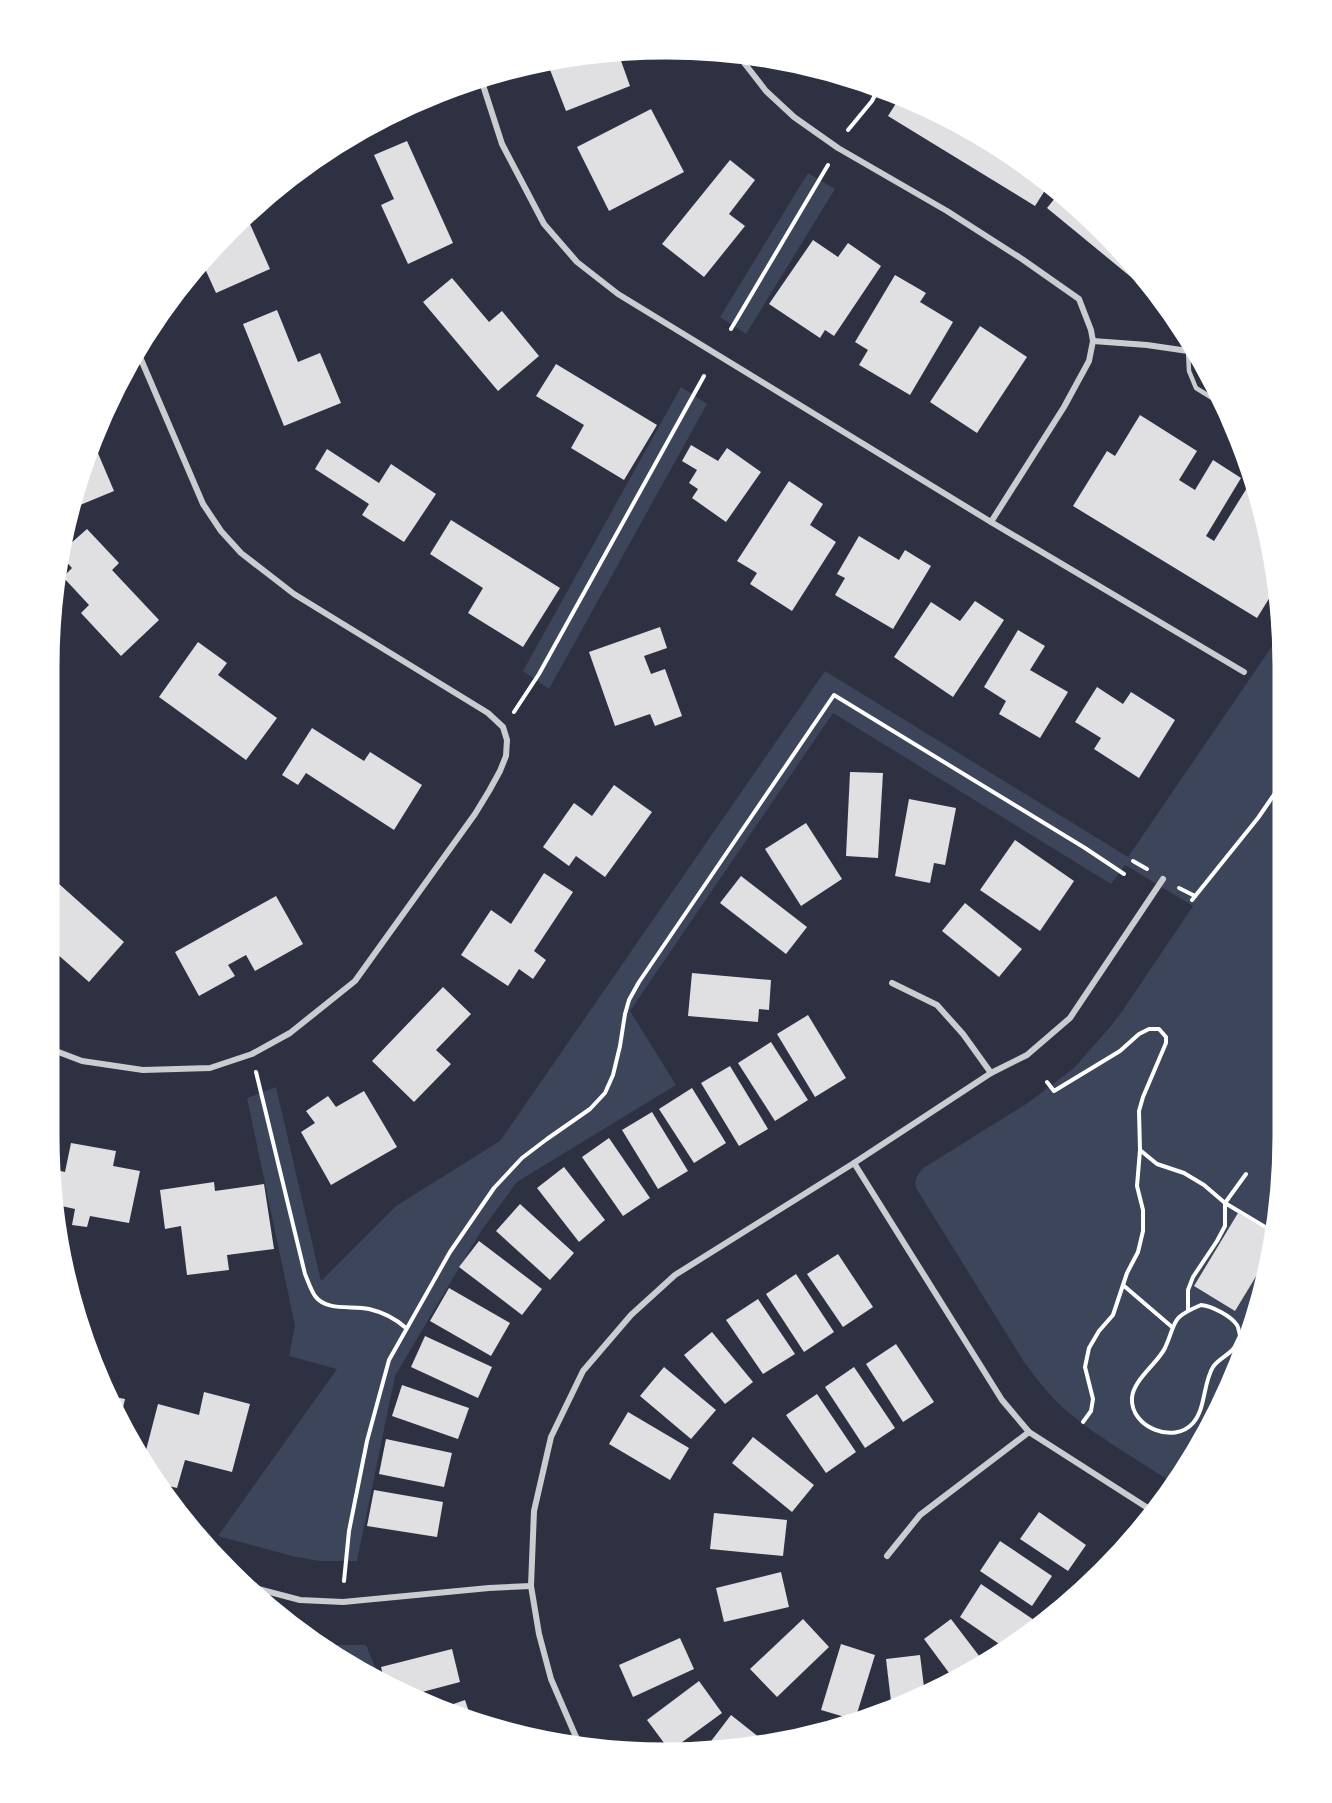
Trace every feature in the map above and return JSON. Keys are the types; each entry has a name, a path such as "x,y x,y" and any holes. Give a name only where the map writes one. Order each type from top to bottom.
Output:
{"street":[{"path":"745,64 766,91 794,117 838,148 947,211 1079,299 1093,341 1089,361 1064,407 991,522"},
{"path":"484,87 502,144 544,224 577,262 618,294 991,522 1244,672"},
{"path":"1093,341 1184,349"},
{"path":"58,1052 82,1061 143,1070 210,1068 252,1054 290,1033 355,981 479,806 501,771 506,756 507,740 503,727 488,713 294,594 241,552 221,531 203,504 142,359"},
{"path":"576,1737 551,1679 539,1634 531,1586 534,1511 551,1437 583,1371 631,1315 675,1275 854,1163 991,1073 1028,1054 1070,1018 1163,879"},
{"path":"892,983 937,1005 963,1034 991,1073"},
{"path":"854,1163 999,1395 1029,1432 1147,1508"},
{"path":"887,1556 920,1515 1029,1432"},
{"path":"260,1590 300,1600 343,1602 531,1586"}],"lane":[{"path":"1189,357 1189,371 1196,388 1211,397"}],"path":[{"path":"851,126 874,96"},
{"path":"731,329 830,161"},
{"path":"503,727 539,674 704,376"},
{"path":"343,1602 349,1531 367,1441 388,1360 450,1252 494,1188 522,1158 590,1109 605,1093 620,1046 629,999 834,695 1124,874"},
{"path":"1192,900 1274,795"},
{"path":"1047,1082 1054,1091 1120,1051 1139,1034 1149,1029 1159,1029 1166,1037 1166,1043 1139,1111 1140,1150 1137,1186 1143,1209 1143,1231 1138,1252 1123,1284 1113,1315 1099,1331 1089,1348 1085,1367 1093,1399 1091,1411 1083,1422"},
{"path":"252,1054 305,1274 316,1297 326,1304 369,1309 399,1322 406,1328"},
{"path":"1140,1150 1157,1164 1184,1173 1204,1185 1225,1203 1266,1228"},
{"path":"1188,1310 1188,1290 1193,1277 1225,1226 1225,1203 1246,1174"},
{"path":"1123,1284 1172,1328"},
{"path":"1238,1340 1234,1348 1214,1366 1198,1415 1192,1424 1181,1431 1167,1432 1150,1428 1141,1422 1134,1412 1132,1398 1134,1389 1164,1350 1173,1323 1179,1316 1188,1310 1207,1305 1220,1311 1236,1324 1240,1335"}],"shaded area":[{"path":"808,173 835,189 746,334 720,317"},
{"path":"681,387 707,404 549,689 523,671"},
{"path":"1273,645 1274,1137 1268,1216 1253,1294 1227,1369 1211,1406 1168,1480 1082,1424 1046,1390 1024,1362 916,1188 916,1179 925,1167 1029,1102 1074,1068 1123,1010 1193,906 1125,865 1111,884 833,713 630,1011 676,1085 517,1182 481,1231 395,1376 357,1561 319,1561 218,1536 337,1369 289,1356 295,1326 247,1098 276,1087 321,1281 396,1206 500,1141 825,671 1128,857"},
{"path":"333,1645 366,1645 377,1671"}],"building":[{"path":"621,61 630,86 566,111 550,70"},
{"path":"896,104 935,121 1004,161 1045,191 1035,206 888,116"},
{"path":"651,109 684,172 609,211 577,147"},
{"path":"407,141 453,243 408,264 381,205 394,199 374,155"},
{"path":"730,160 755,180 729,214 745,226 704,277 662,244"},
{"path":"1054,199 1067,209 1096,236 1136,281 1047,208"},
{"path":"250,223 270,269 216,293 205,269"},
{"path":"813,240 838,257 848,243 881,266 834,336 825,330 820,338 769,304"},
{"path":"895,275 926,293 920,302 953,322 910,395 859,365 868,350 855,342"},
{"path":"452,278 489,322 502,311 539,356 498,391 423,302"},
{"path":"277,310 298,362 320,353 341,403 284,426 243,324"},
{"path":"980,326 1027,357 977,433 930,402"},
{"path":"556,364 657,425 624,480 571,448 584,425 536,396"},
{"path":"1140,415 1197,451 1179,480 1195,490 1213,460 1241,478 1206,536 1214,541 1247,489 1262,547 1269,598 1257,618 1073,506 1107,451 1115,456"},
{"path":"691,445 718,461 727,448 761,472 726,522 692,498 698,489 689,483 697,470 682,461"},
{"path":"327,449 379,483 391,464 436,494 404,542 362,515 369,504 315,469"},
{"path":"98,453 114,491 80,505"},
{"path":"789,481 823,504 810,525 836,542 792,611 750,584 757,573 737,561"},
{"path":"451,520 560,588 523,647 468,613 483,588 430,554"},
{"path":"87,529 119,563 112,570 159,620 121,656 81,613 89,605 65,579 66,574 72,568 68,563 71,543"},
{"path":"859,536 899,560 905,550 931,566 893,629 835,595 845,578 837,574"},
{"path":"975,601 1004,620 953,697 894,657 931,602 960,621"},
{"path":"660,627 667,648 644,656 651,674 665,669 682,716 655,726 650,714 615,726 589,652"},
{"path":"1018,630 1045,646 1030,670 1068,692 1040,738 999,714 1006,701 984,687"},
{"path":"198,642 227,663 218,675 277,718 246,760 159,697"},
{"path":"1097,687 1123,704 1131,692 1175,720 1139,778 1094,749 1101,738 1075,722"},
{"path":"312,728 364,761 370,752 422,785 394,830 306,773 298,785 282,775"},
{"path":"850,772 883,773 878,858 846,856"},
{"path":"614,785 652,812 605,877 576,856 569,866 543,847 574,803 592,816"},
{"path":"909,799 956,808 945,865 934,863 930,883 895,876"},
{"path":"806,823 842,879 801,906 765,849"},
{"path":"1015,840 1074,881 1040,931 980,890"},
{"path":"544,873 573,892 534,951 546,960 533,979 519,969 508,986 461,955 491,910 511,924"},
{"path":"741,876 807,927 786,954 720,903"},
{"path":"58,883 124,942 89,982 58,955"},
{"path":"276,896 303,944 255,971 246,955 228,965 235,976 199,996 175,952"},
{"path":"965,903 1022,949 999,977 942,931"},
{"path":"692,973 771,980 769,1010 759,1009 758,1022 688,1016"},
{"path":"443,987 471,1014 436,1050 451,1064 414,1102 372,1061"},
{"path":"808,1015 846,1078 815,1097 777,1034"},
{"path":"771,1042 808,1100 775,1121 738,1063"},
{"path":"730,1066 768,1129 739,1146 701,1083"},
{"path":"692,1088 726,1143 694,1163 659,1109"},
{"path":"364,1091 397,1147 331,1185 301,1132 315,1123 306,1111 328,1096 336,1107"},
{"path":"652,1112 688,1171 658,1189 622,1130"},
{"path":"609,1138 650,1198 623,1216 582,1157"},
{"path":"71,1143 116,1151 113,1166 140,1171 129,1223 90,1216 87,1227 72,1225 75,1209 63,1206 60,1171 65,1172"},
{"path":"564,1167 605,1220 579,1242 537,1188"},
{"path":"214,1182 215,1191 264,1184 274,1249 227,1255 229,1270 187,1275 181,1226 165,1229 160,1190"},
{"path":"520,1204 574,1253 550,1280 496,1231"},
{"path":"1238,1213 1266,1229 1258,1273 1235,1311 1194,1286"},
{"path":"479,1241 542,1289 522,1315 459,1267"},
{"path":"838,1254 873,1307 843,1327 807,1274"},
{"path":"796,1274 834,1332 804,1352 766,1294"},
{"path":"449,1288 510,1323 491,1356 430,1321"},
{"path":"758,1299 795,1354 763,1374 726,1320"},
{"path":"712,1332 753,1382 725,1404 684,1355"},
{"path":"425,1336 492,1367 478,1398 411,1367"},
{"path":"896,1344 934,1402 903,1422 866,1364"},
{"path":"664,1367 716,1410 691,1439 640,1396"},
{"path":"854,1367 895,1428 865,1448 825,1387"},
{"path":"402,1385 469,1408 458,1439 392,1416"},
{"path":"204,1392 250,1404 232,1472 185,1460 177,1488 169,1486 146,1451 158,1404 199,1415"},
{"path":"817,1394 856,1452 826,1473 786,1415"},
{"path":"117,1397 125,1399 123,1409"},
{"path":"628,1412 689,1448 670,1480 609,1444"},
{"path":"753,1437 814,1485 792,1512 732,1463"},
{"path":"386,1439 452,1453 444,1487 379,1474"},
{"path":"374,1490 443,1502 437,1537 367,1526"},
{"path":"1039,1512 1086,1545 1068,1571 1020,1539"},
{"path":"714,1513 787,1520 783,1556 710,1549"},
{"path":"1000,1541 1052,1576 1032,1606 980,1571"},
{"path":"781,1572 789,1607 724,1622 716,1588"},
{"path":"981,1584 1034,1620 1000,1644 960,1617"},
{"path":"803,1619 829,1647 777,1697 750,1669"},
{"path":"951,1619 980,1657 950,1674 924,1639"},
{"path":"680,1638 694,1669 633,1697 619,1665"},
{"path":"841,1644 875,1655 857,1713 845,1717 821,1710"},
{"path":"452,1649 460,1682 421,1692 383,1674 381,1667"},
{"path":"920,1655 924,1687 891,1701 886,1659"},
{"path":"699,1681 722,1713 680,1744 665,1744 647,1720"},
{"path":"465,1700 469,1711 452,1705"},
{"path":"731,1715 759,1737 745,1739 710,1743"}]}
